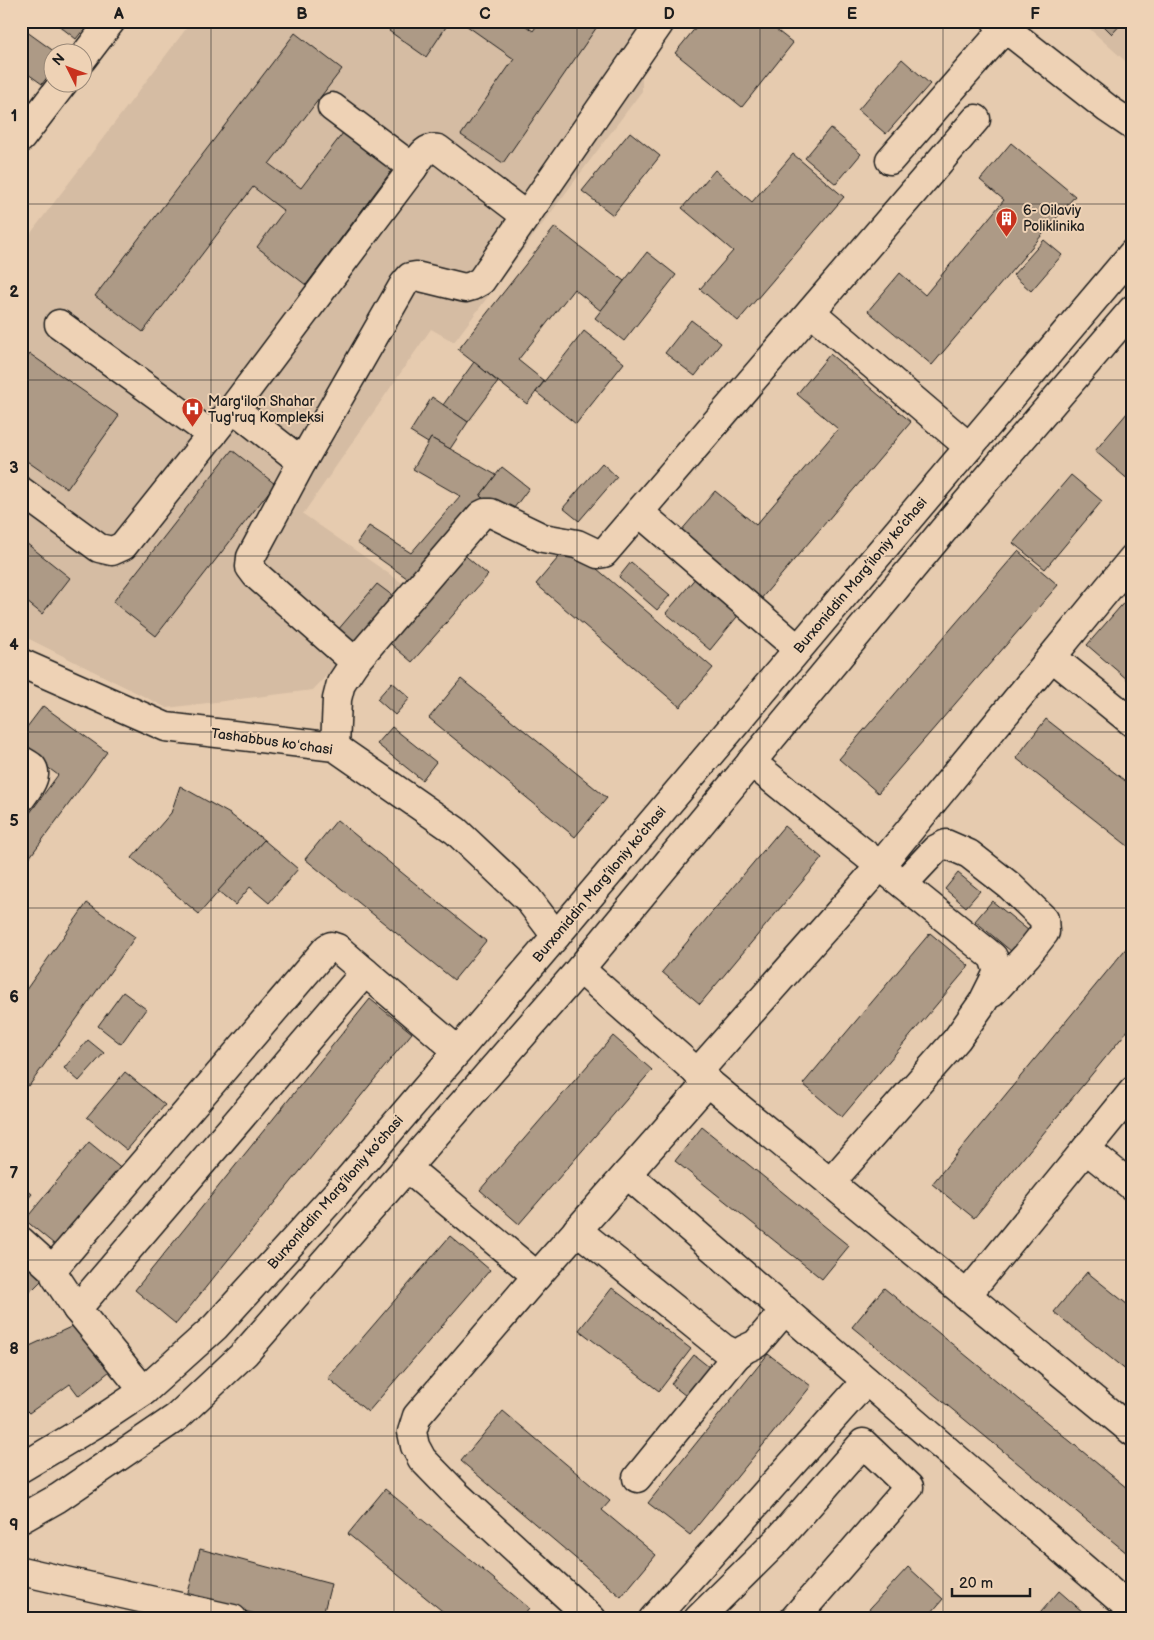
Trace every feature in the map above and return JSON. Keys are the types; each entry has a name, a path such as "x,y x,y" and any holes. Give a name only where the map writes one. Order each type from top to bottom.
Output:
{"main road":[{"path":"92,46 111,21"},
{"path":"355,662 256,575 250,567 251,556 302,462 404,284 410,277 416,276 465,288 480,281 659,24"},
{"path":"890,160 1004,24 1108,110 1133,126"},
{"path":"21,138 56,92"},
{"path":"332,107 413,168"},
{"path":"1108,110 1133,120"},
{"path":"335,746 337,700 341,683 355,662 481,515 491,513 543,538 577,544 598,554 604,553 976,119"},
{"path":"21,491 99,548 112,551 122,546 233,408 426,150 431,148 438,149 526,216"},
{"name":"Burxoniddin Marg’iloniy ko’chasi","path":"21,1468 93,1425 144,1391 215,1327 335,1195 1133,253"},
{"path":"21,1519 178,1417 245,1354 580,969 951,521 1133,309"},
{"path":"811,312 969,447"},
{"path":"59,324 212,435"},
{"path":"233,408 302,462"},
{"path":"639,512 798,649"},
{"path":"592,1619 458,1495 422,1459 415,1446 412,1432 417,1416 627,1174 702,1078 880,866 1133,558"},
{"path":"1052,657 1133,723"},
{"name":"Tashabbus koʻchasi","path":"21,663 166,727 335,746 456,831 528,900 580,969 702,1078 1133,1432"},
{"path":"21,760 32,767 34,773 33,780 21,798"},
{"path":"751,762 993,957 998,972 983,1002"},
{"path":"830,1183 957,1039 983,1002 1027,955 1045,932 1044,919 1010,886 969,854 946,844 936,850 903,884"},
{"path":"54,1271 57,1264 327,948 331,946 337,948 458,1051"},
{"path":"77,1309 365,972"},
{"path":"966,1296 1133,1091"},
{"path":"1086,1149 1133,1187"},
{"path":"407,1168 537,1276"},
{"path":"627,1174 1133,1611"},
{"path":"577,1230 723,1348 737,1355"},
{"path":"21,1241 54,1271 55,1276 77,1309 144,1391"},
{"path":"637,1478 737,1355 756,1344 786,1310"},
{"path":"653,1619 866,1381"},
{"path":"698,1619 778,1540 863,1442 909,1487 794,1619"},
{"path":"21,1571 233,1619"}],"shaded area":[{"name":"Marg'ilon Shahar Tug'ruq Kompleksi","path":"192,21 641,21 642,91 454,342 431,329 303,514 408,587 313,690 167,708 21,635 21,246"},
{"path":"1081,21 1133,21 1133,68"}],"building":[{"path":"53,21 90,21 76,39"},
{"path":"396,21 450,21 426,57 389,31"},
{"path":"460,21 519,21 533,31 540,21 601,21 503,163 461,135 514,59"},
{"path":"701,21 765,21 793,43 742,107 675,53"},
{"path":"807,21 820,21 815,28"},
{"path":"1099,21 1124,21 1112,34"},
{"path":"23,29 42,43 42,84 21,69 21,32"},
{"path":"295,33 342,69 269,164 301,188 346,129 395,166 306,285 257,247 284,211 253,187 143,332 95,296"},
{"path":"902,59 930,84 886,134 858,110"},
{"path":"830,128 861,154 836,184 805,158"},
{"path":"630,132 660,156 613,215 582,191"},
{"name":"6- Oilaviy Poliklinika","path":"1011,143 1075,196 932,365 868,311 900,273 925,295 1004,200 980,180"},
{"path":"793,154 844,197 738,321 700,289 733,251 682,208 715,170 752,202"},
{"path":"555,227 624,281 601,311 574,289 518,360 544,381 527,404 458,350"},
{"path":"1044,240 1062,255 1031,291 1013,275"},
{"path":"647,252 676,275 624,341 595,318"},
{"path":"691,320 721,343 695,376 665,353"},
{"path":"584,331 624,363 576,424 536,392"},
{"path":"30,354 119,416 67,489 21,457 21,366"},
{"path":"830,354 911,422 760,600 680,532 715,491 756,525 838,429 797,394"},
{"path":"474,362 498,382 468,422 443,405"},
{"path":"432,397 468,422 450,449 431,438 428,443 410,432"},
{"path":"1133,406 1133,480 1131,482 1095,451"},
{"path":"431,438 496,475 480,496 486,500 414,583 357,543 369,526 411,553 460,496 413,469"},
{"path":"232,450 275,484 156,636 113,602"},
{"path":"602,463 617,477 579,521 563,508"},
{"path":"502,467 529,488 508,516 480,496"},
{"path":"1071,475 1102,501 1045,569 1013,543"},
{"path":"21,539 70,578 42,614 21,597"},
{"path":"569,545 713,668 680,707 536,584"},
{"path":"1018,551 1058,585 878,793 839,759"},
{"path":"461,552 488,575 412,662 385,639"},
{"path":"631,562 670,595 657,610 619,577"},
{"path":"697,576 741,612 710,650 666,613"},
{"path":"377,584 393,596 353,644 337,631"},
{"path":"1133,592 1133,674 1128,680 1087,645"},
{"path":"461,679 607,798 575,837 429,718"},
{"path":"392,682 410,698 395,715 377,699"},
{"path":"43,706 107,752 21,869 21,825 58,775 21,748 21,735"},
{"path":"1046,719 1133,787 1133,850 1016,758"},
{"path":"392,727 436,762 422,780 377,744"},
{"path":"180,786 230,814 264,840 199,914 132,858 171,813"},
{"path":"337,820 486,941 454,980 305,859"},
{"path":"784,826 822,858 700,1004 662,972"},
{"path":"264,840 298,869 269,903 250,887 235,905 218,891"},
{"path":"958,873 980,891 966,907 945,889"},
{"path":"992,901 1029,931 1012,952 975,921"},
{"path":"87,903 135,937 29,1086 21,1081 21,997"},
{"path":"930,933 969,966 842,1117 803,1084"},
{"path":"1133,940 1133,1024 974,1218 932,1184"},
{"path":"123,992 146,1009 121,1044 98,1026"},
{"path":"370,999 412,1033 176,1324 135,1290"},
{"path":"613,1036 652,1070 519,1224 480,1190"},
{"path":"88,1040 104,1053 79,1081 64,1068"},
{"path":"125,1072 165,1105 127,1150 87,1117"},
{"path":"702,1127 849,1246 822,1279 675,1161"},
{"path":"89,1142 124,1171 60,1249 25,1220"},
{"path":"21,1185 32,1194 21,1207"},
{"path":"450,1236 490,1270 368,1412 328,1378"},
{"path":"21,1260 42,1280 25,1297 21,1294"},
{"path":"1087,1272 1133,1309 1133,1376 1054,1312"},
{"path":"612,1288 691,1349 659,1391 579,1330"},
{"path":"884,1288 1133,1493 1133,1558 852,1327"},
{"path":"75,1325 110,1371 79,1396 70,1384 29,1413 24,1408 21,1409 21,1350"},
{"path":"768,1354 811,1386 690,1535 648,1503"},
{"path":"694,1355 709,1367 686,1396 671,1384"},
{"path":"503,1411 610,1501 602,1510 656,1555 621,1597 461,1461"},
{"path":"385,1489 529,1608 520,1619 452,1619 348,1534"},
{"path":"200,1549 331,1584 322,1619 275,1619 187,1596"},
{"path":"908,1567 943,1599 926,1619 860,1619"},
{"path":"1059,1591 1091,1619 1035,1619"}],"place":[{"name":"6- Oilaviy Poliklinika","path":"1007,237"},
{"name":"Marg'ilon Shahar Tug'ruq Kompleksi","path":"192,428"}]}
